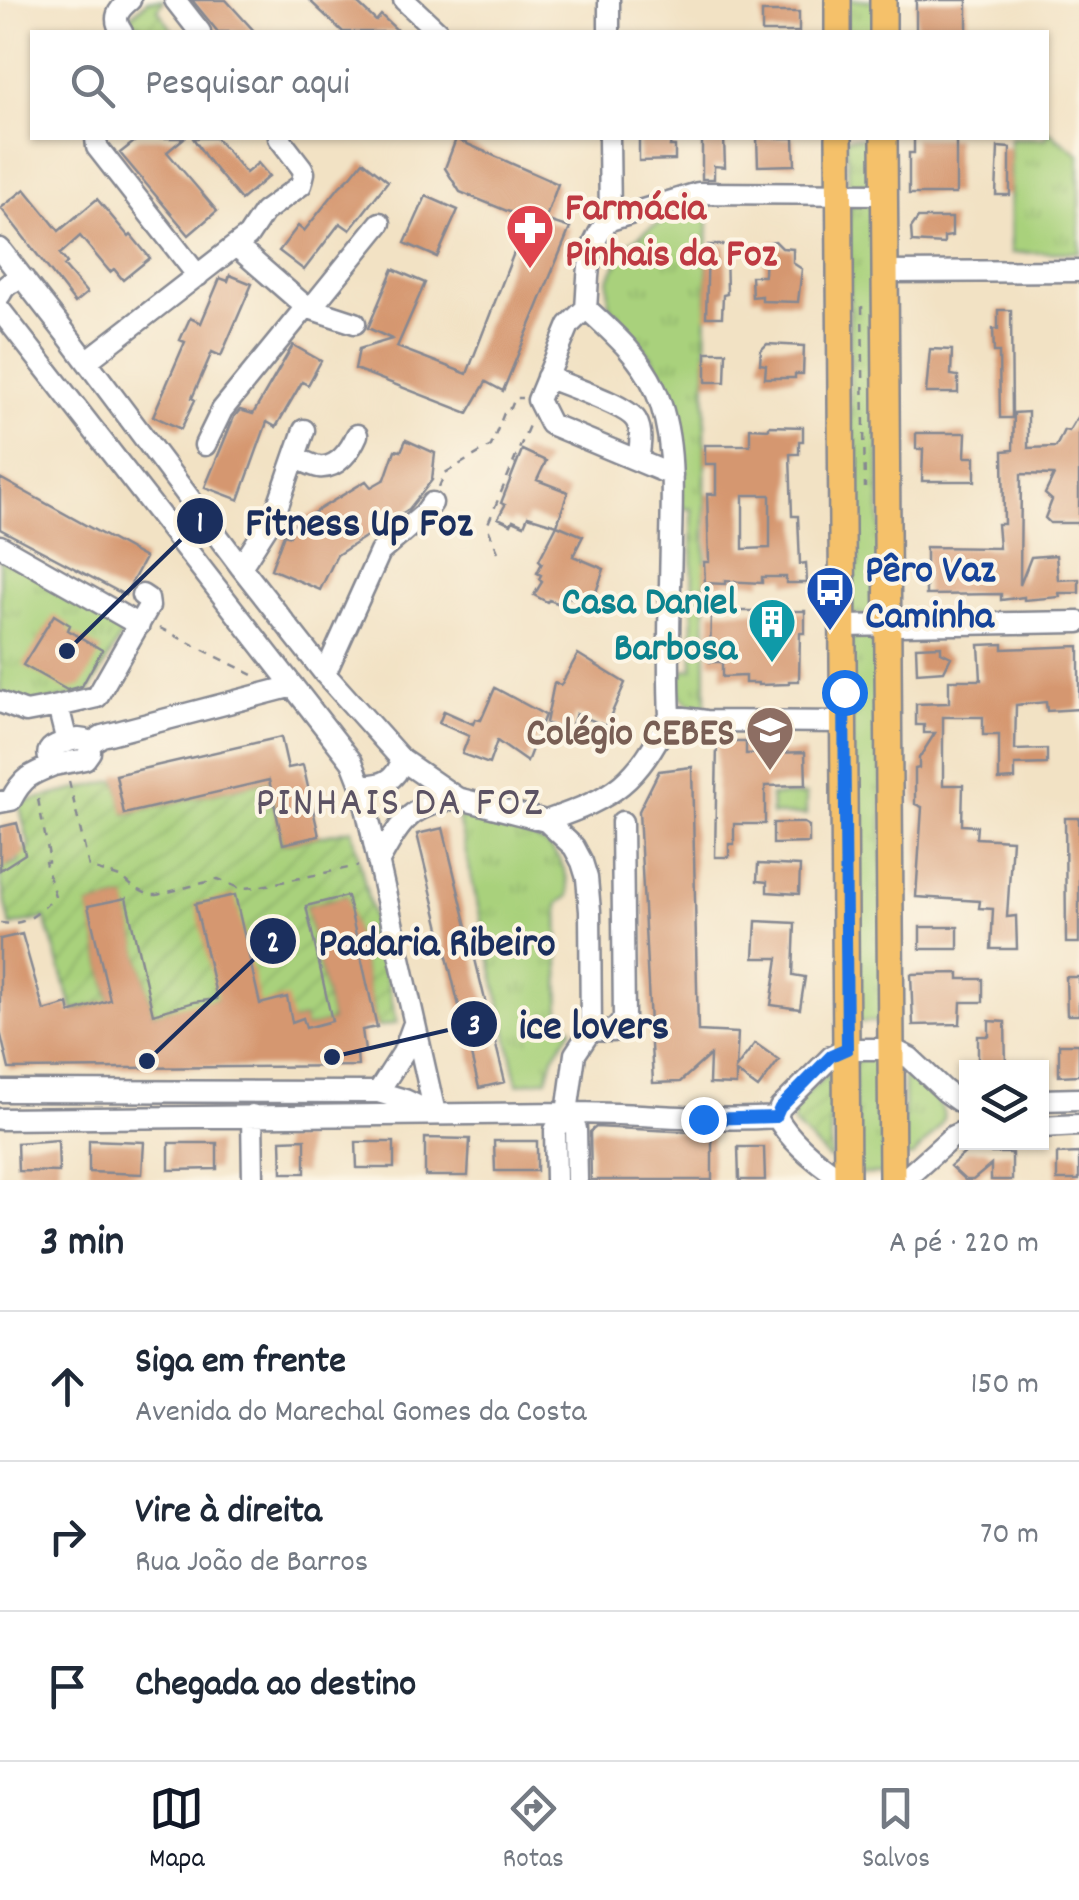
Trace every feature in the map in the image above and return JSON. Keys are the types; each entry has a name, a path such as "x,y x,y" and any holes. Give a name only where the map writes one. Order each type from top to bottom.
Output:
{"main road":[{"path":"838,0 838,30"},
{"path":"883,0 883,30"},
{"path":"839,140 845,1180"},
{"path":"884,140 892,1180"}],"street":[{"path":"120,30 117,14 130,0"},
{"path":"176,0 198,30"},
{"path":"404,0 436,30"},
{"path":"610,0 610,30"},
{"path":"96,140 97,147 198,276"},
{"path":"87,361 236,246 264,212 297,189 304,179 302,168 281,140"},
{"path":"610,140 610,220"},
{"path":"672,476 550,424 541,407 546,377 570,325 586,308 592,244 599,230 610,220 698,194 884,194"},
{"path":"205,445 222,410 380,223"},
{"path":"236,246 306,307 355,323"},
{"path":"0,249 241,567 326,674 402,760 456,798 546,821 574,847 587,878 591,1030 575,1054 567,1112 556,1130 556,1180"},
{"path":"885,272 1079,271"},
{"path":"0,295 14,280 24,279"},
{"path":"546,821 607,796 630,779 670,716 672,476 664,415 654,386 638,361 586,308"},
{"path":"0,310 352,762 362,785 435,1113"},
{"path":"546,377 622,408 636,418 642,440 638,460"},
{"path":"241,567 275,514 304,430"},
{"path":"294,458 320,467 330,465 347,453 357,434"},
{"path":"326,674 380,552 432,503"},
{"path":"0,546 139,624"},
{"path":"0,702 26,712 97,697 149,606 142,595"},
{"path":"843,626 1079,622"},
{"path":"90,744 102,736 293,686"},
{"path":"58,706 67,742"},
{"path":"670,716 706,721 844,722"},
{"path":"59,764 49,760 52,747 78,739 90,744"},
{"path":"0,802 11,800 19,784 32,773 85,759 90,744"},
{"path":"362,785 390,780 402,760"},
{"path":"379,861 398,828 413,812 456,798"},
{"path":"591,1030 613,1031 624,1018 622,822"},
{"path":"378,1092 403,1053 414,1024"},
{"path":"776,1117 780,1108 825,1062 847,1049 892,1049 910,1058 959,1102"},
{"path":"0,1091 378,1092 435,1113"},
{"path":"1049,1100 1079,1100"},
{"path":"0,1120 567,1112 679,1119 776,1117"},
{"path":"567,1112 576,1130 578,1180"},
{"path":"252,1114 254,1180"},
{"path":"776,1117 782,1128 818,1162 845,1180"},
{"path":"1049,1127 1079,1126"},
{"path":"904,1180 959,1133"}],"path":[{"path":"862,295 865,490"},
{"path":"432,503 445,473 491,446 506,408 511,408 515,398 541,407 529,424 487,526 498,552"},
{"path":"139,624 153,624 254,673 266,694"},
{"path":"59,764 89,868 123,878 132,888 149,895 218,879 239,888 282,883 379,861"},
{"path":"0,923 33,918 55,896 45,862 50,861 32,773"}],"green space":[{"path":"148,0 163,0 158,10 173,30 144,30 139,24 127,26 129,17"},
{"path":"845,0 876,0 876,30 845,30"},
{"path":"1049,132 1079,154 1079,252 1011,253 1010,140 1049,140"},
{"path":"846,140 877,140 876,184 849,185"},
{"path":"849,205 876,205 881,615 851,615"},
{"path":"708,212 706,707 689,704 680,696 679,680 684,670 693,669 692,509 679,508 677,409 651,356 615,320 609,305 608,281 624,247 651,227 681,214"},
{"path":"0,555 123,622 125,629 89,693 25,706 0,691"},
{"path":"851,634 881,634 884,1022 854,1022"},
{"path":"117,780 125,814 269,780 283,844 352,829 397,1023 377,1027 346,896 306,906 332,1021 306,1028 303,1018 292,1022 260,1004 217,999 153,1014 125,898 89,906 110,1001 73,1010 45,918 11,926 0,867 19,862 18,852 30,849 19,803"},
{"path":"806,795 806,815 772,815 771,796"},
{"path":"458,818 472,818 537,840 560,860 566,876 569,896 558,904 560,1019 572,1028 553,1057 547,1079 518,1084"},
{"path":"854,1057 884,1057 885,1174 855,1174"},
{"path":"828,1074 831,1159 794,1124 793,1116 804,1096"},
{"path":"907,1075 935,1099 944,1115 936,1131 908,1157 904,1152"}],"building":[{"path":"192,0 226,0 253,30 216,30"},
{"path":"309,0 354,0 376,21 381,15 397,30 341,30"},
{"path":"916,0 967,0 967,30 916,30"},
{"path":"762,12 799,12 799,30 762,30"},
{"path":"136,140 182,140 167,152 217,211 189,235 120,153"},
{"path":"194,140 218,140 246,173 258,163 269,176 241,200"},
{"path":"458,140 558,184 545,220 570,228 503,391 486,382 468,413 355,369 359,349 392,339 368,328 393,269 425,283 397,347 467,374 527,219 460,192 445,168"},
{"path":"639,140 671,140 670,146 675,146 675,160 639,161"},
{"path":"702,140 724,140 725,167 714,166 714,179 702,179"},
{"path":"757,140 794,140 795,165 758,166"},
{"path":"914,140 956,140 956,194 909,194 909,153 914,153"},
{"path":"998,147 1010,148 1010,195 996,195"},
{"path":"363,161 388,181 350,230 340,223 304,270 279,251 298,226 304,231"},
{"path":"25,189 59,231 97,199 150,258 123,280 114,269 110,272 80,236 60,254 67,263 64,266 87,293 75,303 1,208"},
{"path":"426,196 458,210 437,257 405,243"},
{"path":"918,218 952,218 952,236 944,237 944,244 912,242 911,228"},
{"path":"775,241 782,248 793,249 793,263 802,269 798,302 752,297 751,276 764,276 765,248"},
{"path":"708,245 726,245 727,294 723,295 722,317 706,317"},
{"path":"230,275 252,284 221,356 212,352 181,429 153,416 185,342 180,340 190,318 201,323 220,278 228,281"},
{"path":"998,310 1011,310 1012,418 1000,418 999,352 994,352 993,329 998,329"},
{"path":"767,344 804,346 803,374 795,374 795,378 765,378 766,365 760,364 761,350"},
{"path":"293,345 321,361 308,385 302,382 276,427 267,422 239,500 205,487 234,417 240,410 253,414"},
{"path":"930,349 952,350 951,375 958,376 958,393 926,393"},
{"path":"706,352 726,352 725,382 706,382"},
{"path":"1028,412 1028,448 1056,447 1064,430 1069,431 1079,414 1079,523 1050,523 1045,518 1052,500 1045,494 1054,475 1021,474 1020,585 1031,557 1056,555 1058,580 1079,579 1079,593 1024,600 1001,600 1001,594 926,595 926,547 999,548 997,524 1004,524 1003,451 1013,450 1014,413"},
{"path":"803,427 799,454 790,454 792,516 798,516 800,564 806,563 807,583 786,583 786,577 762,577 762,583 705,583 704,562 709,562 707,494 716,494 716,464 705,464 705,445 750,445 750,428","holes":["743,495 770,495 770,548 743,549"]},
{"path":"916,433 966,433 965,457 975,457 975,481 922,481 923,449 916,449"},
{"path":"406,440 435,453 432,480 409,509 337,555 320,590 271,569 284,534 290,536 295,524 366,481 371,487 385,479 395,450 401,451"},
{"path":"522,450 546,461 537,480 568,492 557,525 528,516 524,525 498,518"},
{"path":"0,478 145,558 125,595 0,529"},
{"path":"557,525 583,536 573,556 604,569 592,604 566,596 560,604 547,602 534,595 542,582 537,573 542,563 539,560"},
{"path":"711,611 805,611 805,633 800,633 799,681 758,685 745,683 745,676 722,677 722,662 710,662"},
{"path":"54,615 70,625 68,630 102,650 82,686 67,690 23,665"},
{"path":"1003,644 1003,649 1079,646 1079,709 1047,711 1046,702 1016,705 1015,750 1047,749 1047,764 1015,765 1015,779 999,780 999,735 983,735 983,717 943,717 943,785 963,785 962,825 977,826 976,838 1012,840 1007,917 1016,916 1017,949 991,949 993,909 979,908 980,901 916,897 922,807 915,804 915,769 919,768 919,758 935,733 924,733 924,725 916,725 916,704 949,703 949,680 981,680 979,645"},
{"path":"941,646 941,652 951,657 944,671 917,673 916,647"},
{"path":"578,654 625,683 606,726 576,714 569,732 546,723 554,683 561,685"},
{"path":"495,688 545,715 527,762 497,741 489,764 462,754 469,736 439,723 444,711 473,724 475,719 481,720"},
{"path":"281,737 288,768 303,765 319,836 283,844 269,780 124,814 116,775"},
{"name":"Colégio CEBES","path":"717,742 746,742 746,754 805,752 806,785 765,786 765,824 734,824 729,857 715,857"},
{"path":"692,767 698,1031 738,1033 736,1068 755,1043 779,1060 758,1088 736,1072 736,1085 709,1084 710,1055 680,1082 653,1083 639,811 659,771"},
{"path":"1065,818 1079,818 1079,943 1066,943"},
{"path":"17,823 25,854 0,870 0,827"},
{"path":"773,823 804,823 809,826 809,843 773,844"},
{"path":"443,828 505,1082 479,1088 417,834"},
{"path":"758,864 800,866 799,894 767,892 767,882 757,881"},
{"path":"235,895 260,1004 287,997 292,1022 303,1018 306,1028 332,1021 306,906 347,896 377,1027 362,1030 365,1051 357,1053 358,1066 9,1069 0,1031 0,939 22,934 44,1011 68,1004 70,1013 110,1000 88,906 126,898 153,1014 217,999 195,904"},
{"path":"756,921 795,923 793,975 805,977 800,1009 771,1005 778,958 754,958"},
{"path":"920,927 958,927 958,949 920,949"},
{"path":"959,973 959,979 983,979 983,1002 961,1002 960,1024 913,1025 911,974"},
{"path":"1066,977 1079,977 1079,1015 1067,1015"},
{"path":"989,1021 1005,1022 1006,1060 978,1060 978,1036 989,1036"},
{"path":"1059,1044 1079,1044 1079,1075 1059,1076"},
{"path":"596,1127 712,1133 712,1180 591,1180 590,1132"},
{"path":"425,1138 470,1139 468,1176 425,1176"},
{"path":"305,1139 305,1173 282,1173 281,1140"},
{"path":"58,1140 59,1172 18,1171 17,1143"},
{"path":"89,1140 144,1142 142,1174 89,1172"},
{"path":"494,1141 537,1141 537,1171 495,1171"},
{"path":"356,1142 394,1142 394,1168 357,1168"},
{"path":"169,1143 217,1143 217,1169 169,1170"},
{"path":"738,1147 764,1147 765,1180 739,1180"},
{"path":"968,1150 1012,1153 1012,1180 991,1180 991,1165 973,1180 965,1180 950,1166"},
{"path":"1079,1153 1079,1180 1057,1180 1057,1154"}],"place":[{"name":"Farmácia Pinhais da Foz","path":"530,270"},
{"name":"Pêro Vaz Caminha","path":"830,632"},
{"name":"Fitness Up Foz","path":"67,651"},
{"name":"Casa Daniel Barbosa","path":"772,664"},
{"name":"Colégio CEBES","path":"770,772"},
{"name":"ice lovers","path":"332,1057"},
{"name":"Padaria Ribeiro","path":"147,1061"}],"district":[{"name":"PINHAIS DA FOZ","path":"400,799"}],"route":[{"path":"703,1119 776,1117 780,1108 831,1056 847,1049 844,692"}]}
